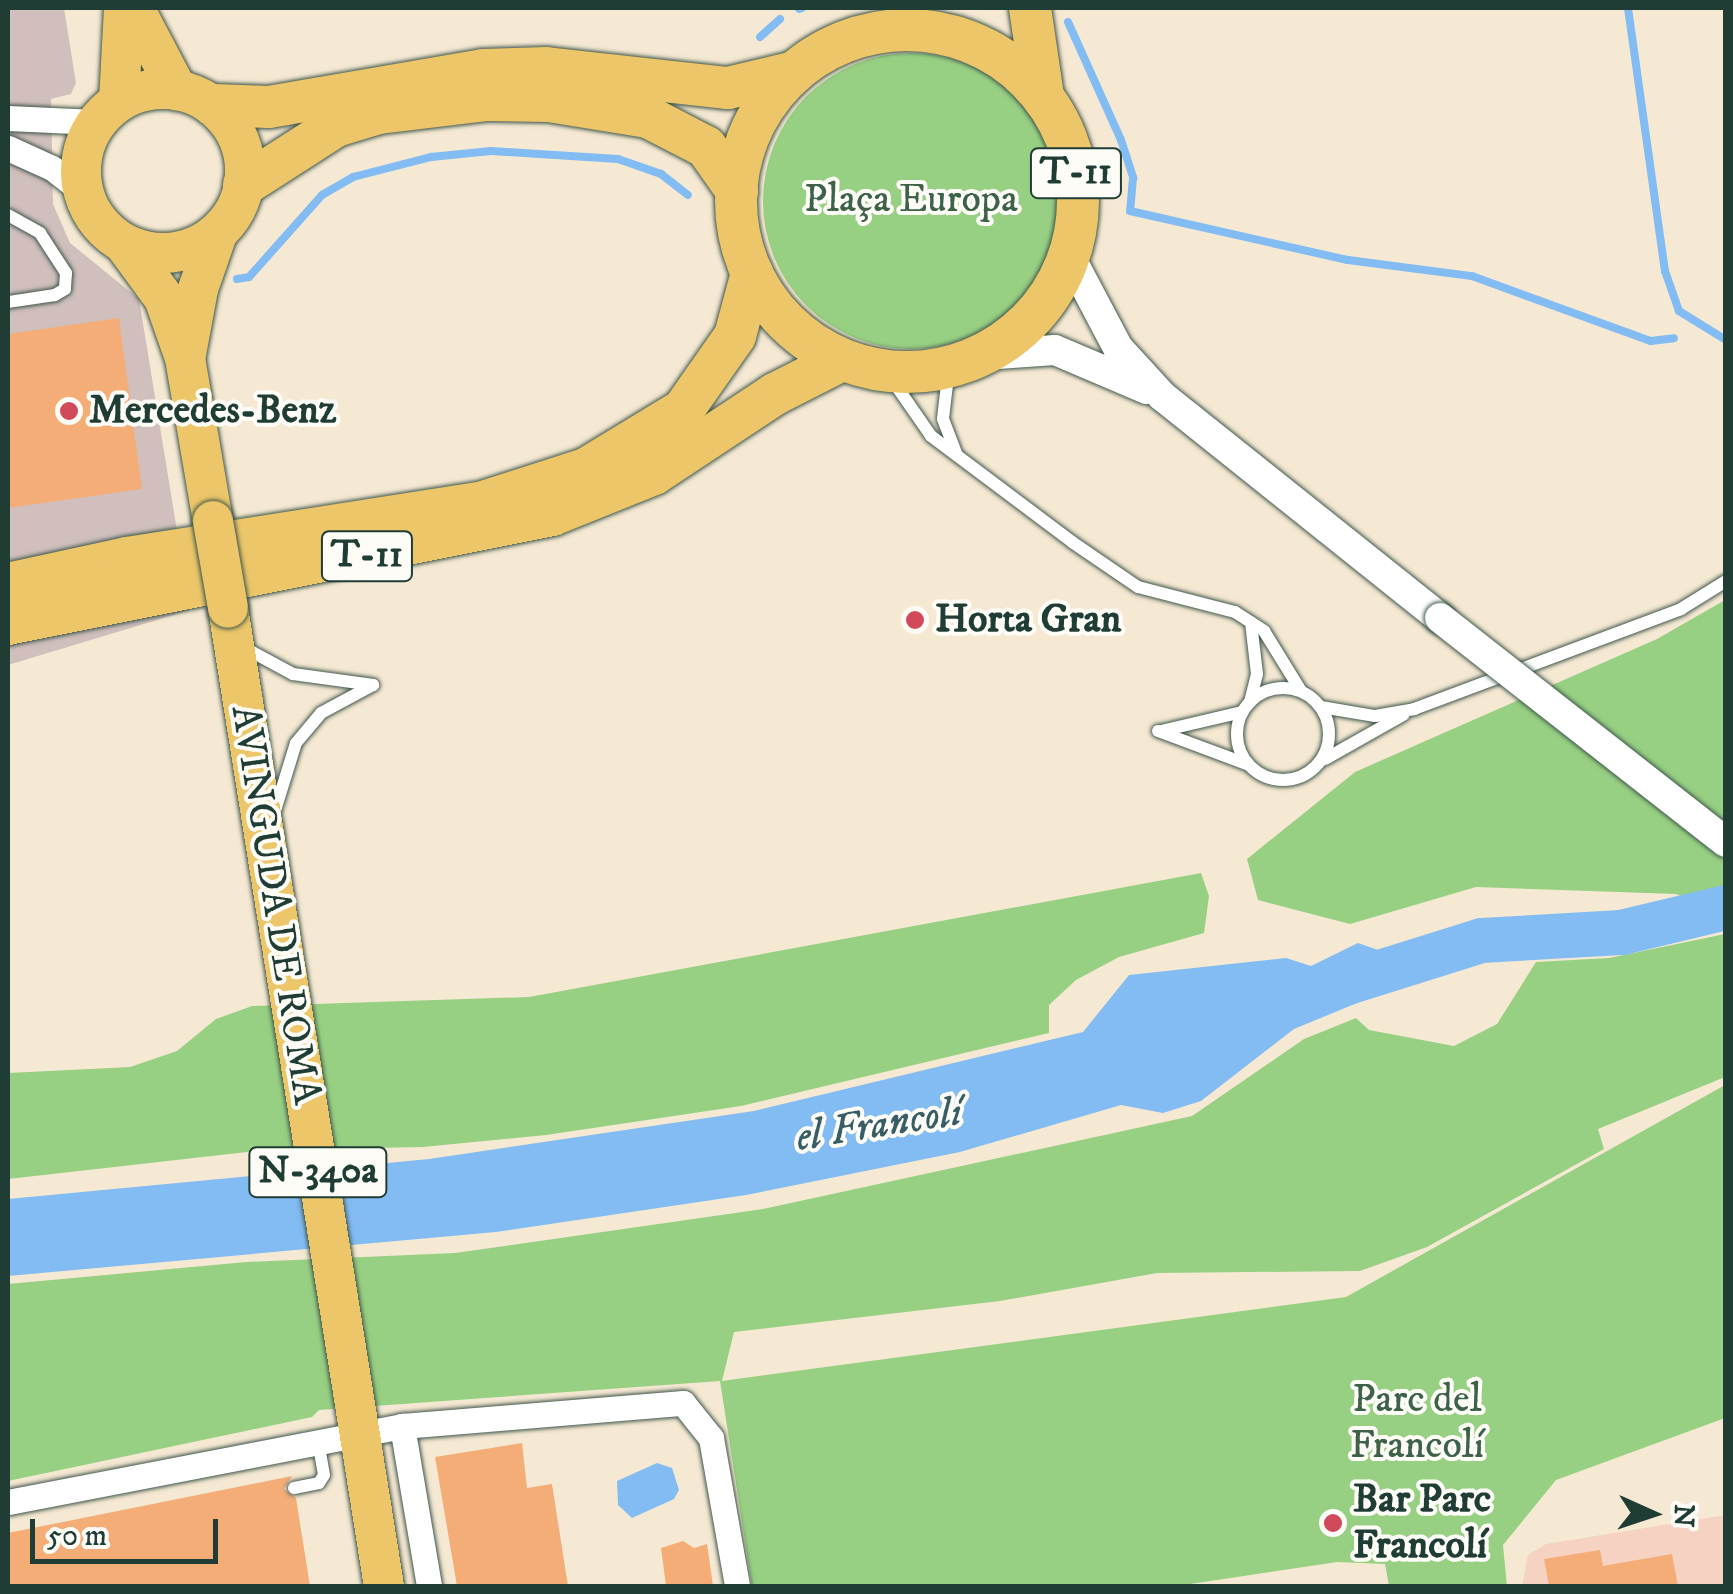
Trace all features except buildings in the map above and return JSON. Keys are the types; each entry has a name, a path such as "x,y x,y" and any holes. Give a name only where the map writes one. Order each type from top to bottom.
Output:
{"highway":[{"name":"T-11","path":"752,273 799,334 842,360 886,371 966,361 1034,316 1070,256 1076,176 1070,148 1043,96 1030,8"},
{"name":"T-11","path":"8,584 127,558 480,503 586,469 683,410 735,336 752,273 737,192 754,126 794,72 854,38 935,19 976,44 1043,96"},
{"path":"195,98 269,108 484,70 546,68 728,88 794,72"},
{"path":"244,186 336,126 379,113 518,100 648,116 706,147 737,192"},
{"name":"T-11","path":"8,624 552,516 654,474 775,394 842,360"}],"main road":[{"path":"83,192 80,163 108,112 124,8"},
{"path":"134,8 195,98 238,138 244,186"},
{"path":"108,112 148,90 195,98"},
{"name":"N-340a","path":"217,234 244,186"},
{"name":"N-340a","path":"83,192 98,223 125,245"},
{"path":"125,245 179,252 217,234"},
{"name":"AVINGUDA DE ROMA","path":"185,358 198,289 217,234"},
{"name":"AVINGUDA DE ROMA","path":"125,245 164,298 185,358 383,1582"}],"street":[{"path":"8,118 108,112"},
{"path":"8,148 52,168 83,192"},
{"path":"1070,256 1110,358"},
{"path":"966,361 1055,350 1110,358 1726,842"},
{"path":"8,1502 402,1426 683,1403 710,1438 737,1586"},
{"path":"402,1426 429,1586"}],"lane":[{"path":"8,215 40,234 66,273 65,288 55,295 8,302"},
{"path":"958,458 943,419 966,361"},
{"path":"886,371 931,436 958,458 1138,587 1204,601 1251,622 1279,647 1301,691 1321,707 1375,716 1414,708 1681,609 1726,581"},
{"path":"1248,766 1237,740 1257,674 1251,622"},
{"path":"230,625 293,674 373,685 321,714 296,743 264,843"},
{"path":"1301,691 1274,688 1246,707 1158,731 1285,781 1414,708"},
{"path":"1320,762 1330,735 1321,707"},
{"path":"294,1488 319,1483 324,1475 318,1442"}],"shaded area":[{"path":"8,8 64,8 76,83 71,94 51,99 53,204 70,243 139,299 190,610 8,665"},
{"path":"1725,1515 1725,1586 1522,1586 1528,1555 1546,1544"}],"green space":[{"name":"Plaça Europa","path":"911,53 968,64 1016,96 1048,144 1059,201 1048,258 1016,306 968,338 911,349 854,338 806,306 774,258 763,201 774,144 806,96 854,64"},
{"path":"1725,600 1725,912 1676,894 1476,887 1350,924 1258,900 1247,859 1355,772 1657,639"},
{"path":"1201,873 1209,896 1204,933 1119,957 1076,980 1049,1005 1049,1033 741,1106 546,1135 423,1147 266,1150 8,1179 8,1073 130,1067 177,1051 216,1019 252,1006 529,997"},
{"name":"Parc del Francolí","path":"1725,934 1725,1077 1598,1129 1604,1149 1427,1247 1360,1271 1157,1273 1000,1301 734,1332 722,1381 1346,1297 1725,1085 1725,1418 1556,1480 1503,1545 1507,1586 1389,1586 1385,1564 1337,1562 1177,1586 752,1586 720,1381 319,1410 312,1417 8,1481 8,1284 246,1262 455,1253 763,1209 1192,1116 1304,1039 1356,1018 1369,1030 1454,1046 1497,1024 1536,962 1609,958"}],"water":[{"path":"1358,943 1378,950 1391,989 1294,1029 1201,1101 1163,1113 1121,1105 960,1152 746,1195 496,1232 8,1276 8,1199 429,1159 754,1111 1083,1032 1129,975 1286,958 1311,966"},
{"path":"657,1463 672,1468 679,1490 674,1499 632,1518 618,1505 617,1481"}],"waterway":[{"path":"1628,8 1665,271 1679,311 1726,340"},
{"path":"760,37 780,19"},
{"path":"1068,22 1121,140 1133,178 1130,211 1348,260 1472,276 1651,341 1674,338"},
{"path":"237,279 249,277 322,195 353,177 431,157 491,151 618,159 661,174 688,195"},
{"name":"el Francolí","path":"1328,988 1481,940 1621,932 1726,907"}],"place":[{"name":"Mercedes-Benz","path":"69,411"},
{"name":"Horta Gran","path":"915,620"},
{"name":"Bar Parc Francolí","path":"1333,1523"}]}
